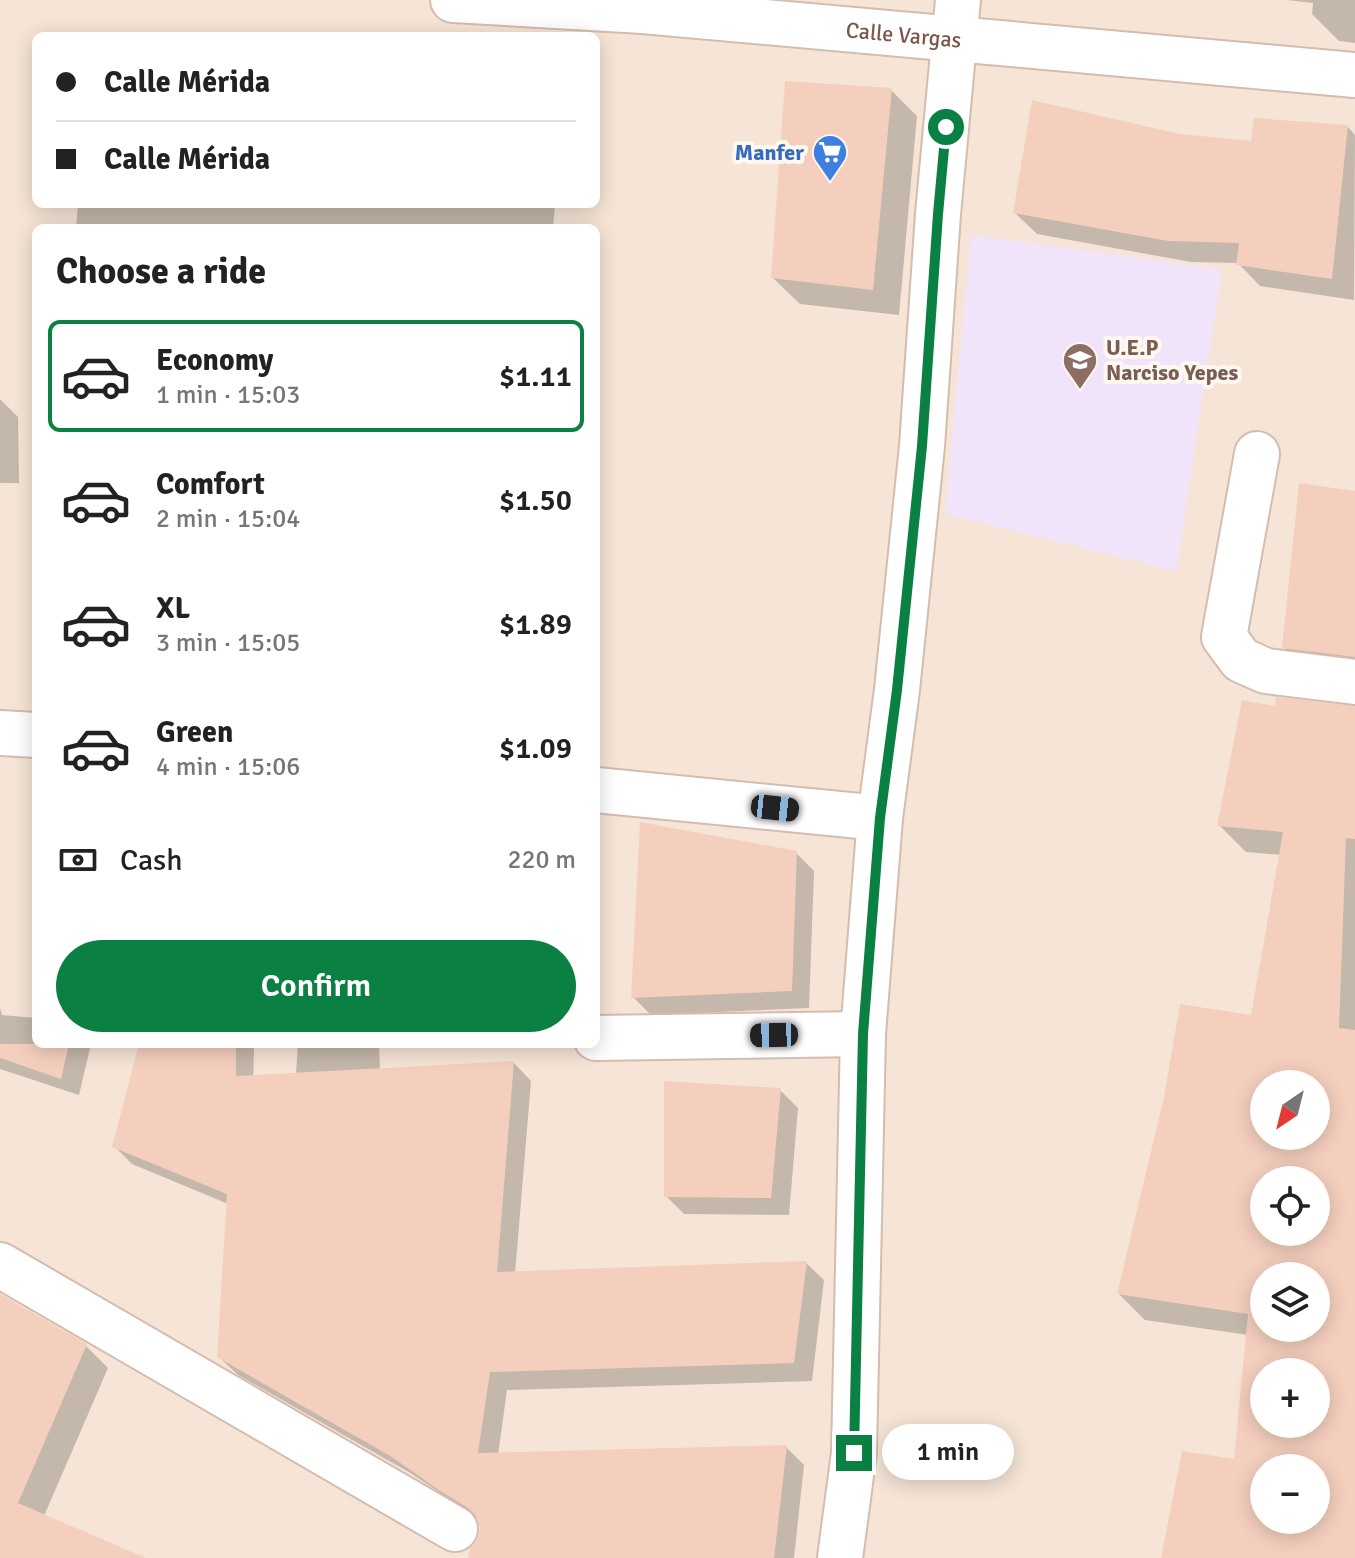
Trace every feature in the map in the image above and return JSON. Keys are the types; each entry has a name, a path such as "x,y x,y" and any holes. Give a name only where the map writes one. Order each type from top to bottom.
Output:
{"street":[{"name":"Calle Vargas","path":"453,0 644,5 956,20 1355,75"},
{"path":"840,1558 854,1453 863,1034 880,818 897,690 922,446 938,214 956,20"},
{"path":"1257,454 1224,637 1241,660 1266,671 1355,682"},
{"path":"0,733 32,735"},
{"path":"600,790 880,818"},
{"path":"600,1038 863,1034"},
{"path":"0,1265 455,1529"}],"shaded area":[{"path":"0,0 1355,0 1355,1558 0,1558"},
{"name":"U.E.P Narciso Yepes","path":"971,235 1222,269 1176,571 945,514"}],"building":[{"name":"Manfer","path":"785,81 892,88 873,290 771,278"},
{"path":"1032,100 1180,134 1251,141 1254,118 1348,125 1332,279 1236,265 1239,243 1168,241 1013,213"},
{"path":"1299,483 1355,491 1355,657 1282,648"},
{"path":"1276,697 1355,706 1355,839 1346,838 1339,1028 1355,1030 1355,1558 1161,1558 1182,1451 1234,1459 1248,1314 1117,1294 1164,1097 1180,1004 1251,1015 1283,832 1217,826 1242,700 1275,706"},
{"path":"640,822 797,851 792,991 631,998"},
{"path":"0,1044 68,1048 61,1079 0,1058"},
{"path":"138,1048 236,1048 236,1076 514,1061 497,1272 807,1261 794,1363 490,1372 478,1453 787,1445 774,1558 468,1558 480,1528 476,1516 468,1508 392,1457 217,1357 227,1194 112,1147"},
{"path":"664,1081 781,1088 771,1198 664,1197"},
{"path":"0,1294 87,1344 18,1503 146,1558 0,1558"}],"place":[{"name":"Manfer","path":"830,183"},
{"name":"U.E.P Narciso Yepes","path":"1080,391"}],"route":[{"path":"854,1453 863,1034 880,818 897,690 922,446 946,127"}]}
